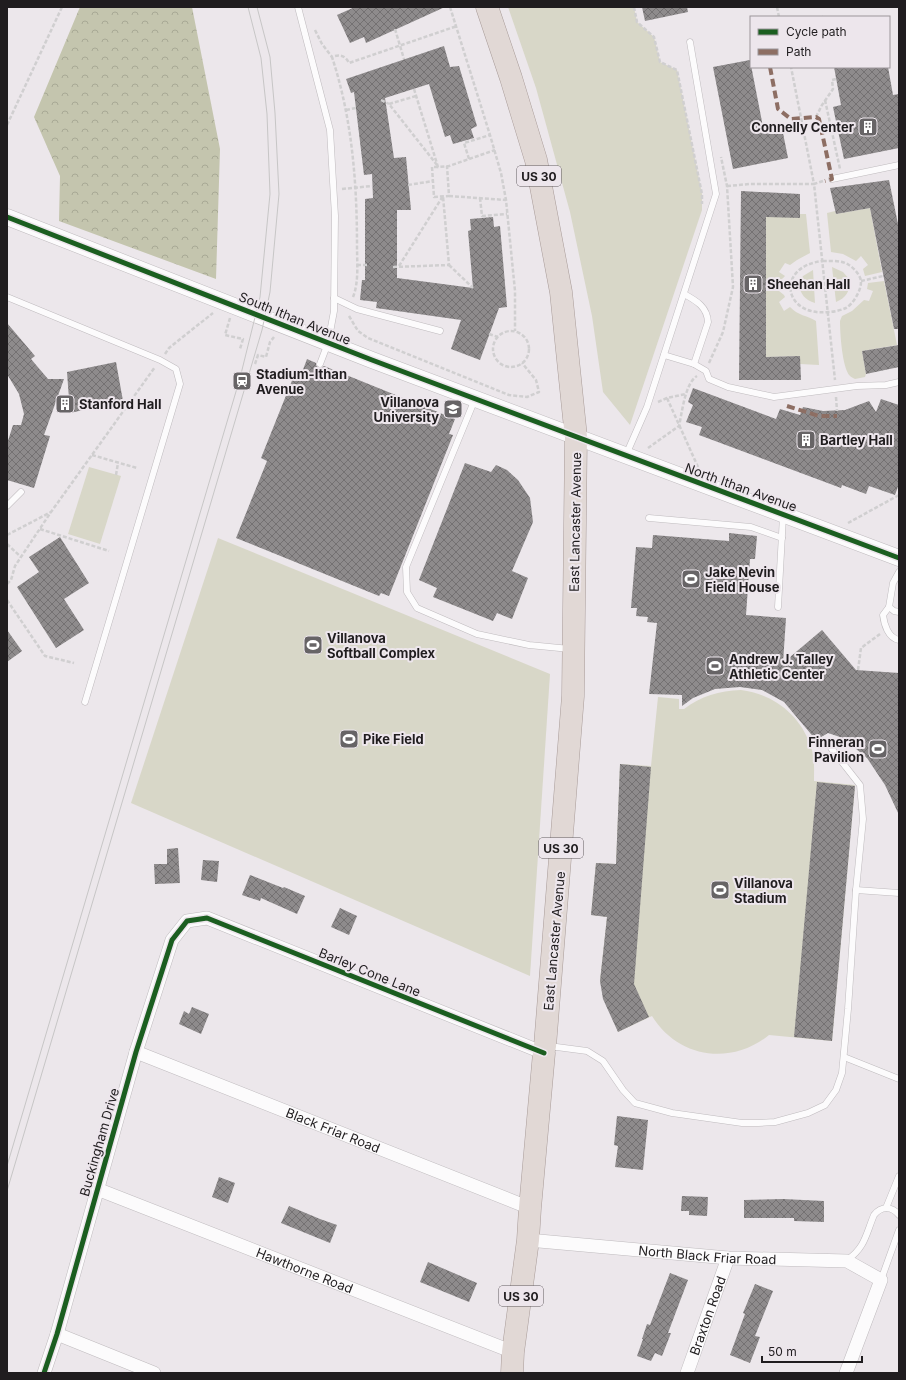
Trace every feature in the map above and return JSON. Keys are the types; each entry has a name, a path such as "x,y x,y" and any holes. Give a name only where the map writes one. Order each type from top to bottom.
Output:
{"highway":[{"name":"East Lancaster Avenue","path":"487,7 511,78 536,160 561,292 576,437 573,696 528,1240 513,1363"}],"street":[{"name":"South Ithan Avenue","path":"7,216 328,343 576,437"},
{"name":"North Ithan Avenue","path":"576,437 899,558"},
{"name":"Barley Cone Lane","path":"187,921 207,918 544,1049"},
{"name":"Buckingham Drive","path":"44,1373 57,1334 136,1052 172,940 187,921"},
{"name":"Black Friar Road","path":"136,1052 530,1208"},
{"name":"Hawthorne Road","path":"97,1189 513,1363"},
{"name":"North Black Friar Road","path":"528,1240 728,1258 847,1261 881,1280"},
{"name":"Braxton Road","path":"687,1373 728,1258"},
{"path":"846,1373 881,1280"},
{"path":"57,1334 154,1373"}],"lane":[{"path":"298,7 330,130 335,216 334,311 328,343 320,364"},
{"path":"630,457 716,194 690,42"},
{"path":"828,180 899,165"},
{"path":"684,294 695,300 703,307 708,315 708,322 694,364"},
{"path":"7,297 160,360 176,369 180,384 85,702"},
{"path":"334,298 357,309 440,331"},
{"path":"664,355 694,364 706,371 709,380 728,387 774,397 836,388 886,385 899,382"},
{"path":"475,399 406,567 407,592 417,608 477,634 529,645 573,649"},
{"path":"7,506 21,492"},
{"path":"778,607 783,514"},
{"path":"649,518 751,527 782,538"},
{"path":"899,572 893,583 889,607 883,615 884,622 891,635 899,640"},
{"path":"889,607 894,611 899,612"},
{"path":"544,1049 587,1051 603,1061 623,1090 635,1103 672,1113 742,1123 758,1123 775,1122 808,1113 825,1105 836,1090 842,1073 862,819 860,785 832,748"},
{"path":"856,890 899,893"},
{"path":"844,1057 899,1079"},
{"path":"886,1208 899,1176"},
{"path":"847,1261 861,1248 874,1215 881,1209 886,1208 895,1211 899,1216"},
{"path":"881,1280 899,1230"}],"path":[{"path":"7,125 62,7"},
{"path":"450,7 495,150 506,200 515,291 515,331"},
{"path":"634,7 637,22 654,37 660,62 677,70 702,194 702,210"},
{"path":"332,57 343,56 349,63 457,26"},
{"path":"313,27 322,44 332,57 340,80 346,110 356,188 356,291 350,306 350,318 358,331 368,338 510,395 527,396 539,392 536,380 522,363"},
{"path":"396,29 404,59"},
{"path":"791,68 814,184 836,388"},
{"path":"816,117 833,89 832,80 836,79"},
{"path":"414,89 438,167"},
{"path":"389,104 416,96"},
{"path":"381,100 389,104 438,167"},
{"path":"825,100 842,177"},
{"path":"346,110 356,108"},
{"path":"469,159 464,142 490,135"},
{"path":"495,150 447,166 432,167 434,197 449,196 506,200"},
{"path":"630,457 679,426 686,394 692,379 706,371 723,332 733,287 727,186 720,151"},
{"path":"447,166 449,196"},
{"path":"727,186 750,184 814,184 828,180"},
{"path":"408,185 433,181"},
{"path":"333,189 372,186"},
{"path":"443,196 448,265 473,288"},
{"path":"399,266 443,196"},
{"path":"480,198 482,216 507,214"},
{"path":"823,261 849,264 855,270 861,281 853,301 847,307 828,312 810,312 800,307 791,294 790,287 793,278 799,269 805,265 823,261"},
{"path":"357,265 368,265"},
{"path":"393,266 448,265"},
{"path":"861,281 883,276"},
{"path":"766,286 790,287"},
{"path":"230,304 225,335 243,340 240,349"},
{"path":"7,584 11,580 15,566 51,512 169,348 230,304"},
{"path":"509,331 515,331 521,334 528,342 529,354 522,363 512,367 506,366 497,360 493,348 498,336 509,331"},
{"path":"489,334 498,336"},
{"path":"255,364 258,355 266,357 270,342 274,338"},
{"path":"647,407 667,398 686,394"},
{"path":"667,398 707,486"},
{"path":"92,455 136,468"},
{"path":"116,475 118,463"},
{"path":"835,534 849,522 899,495"},
{"path":"7,535 51,512"},
{"path":"40,529 109,551"},
{"path":"7,544 21,557"},
{"path":"7,600 45,656 74,663"},
{"path":"858,670 861,648 881,633"}],"shaded area":[{"path":"508,7 634,7 637,22 654,37 660,62 677,70 702,194 702,210 630,425 603,392 592,316 570,212 536,88"},
{"path":"870,208 882,272 865,276 863,269 868,265 861,256 856,261 843,254 831,252 827,213 835,211 836,214"},
{"path":"806,214 810,253 790,265 785,263 779,272 785,276 781,280 774,283 766,283 766,217"},
{"path":"832,267 843,272 850,280 847,294 836,302"},
{"path":"813,270 815,303 808,300 804,296 799,284 803,276"},
{"path":"884,281 897,345 862,351 866,374 865,377 855,379 850,376 845,366 840,333 840,321 842,316 852,311 864,300 869,301 873,291 867,289 868,283"},
{"path":"766,291 779,291 784,295 785,297 779,302 784,311 790,307 796,312 816,321 819,365 800,364 800,356 766,357"},
{"path":"89,467 121,476 100,544 68,534"},
{"name":"Pike Field","path":"218,538 550,674 530,976 131,803"},
{"name":"Villanova Stadium","path":"741,690 753,692 774,701 783,707 799,723 812,749 814,781 855,785 832,1041 769,1035 754,1045 738,1051 722,1054 706,1053 690,1049 676,1041 663,1030 652,1016 618,1032 600,981 607,917 591,915 596,863 616,864 620,764 651,766 658,697 679,699 679,709 684,709 690,704 711,695"}],"green space":[{"path":"80,7 192,7 220,149 216,279 59,221 60,176 34,117"}],"building":[{"path":"355,7 445,7 366,43 364,37 350,43 337,15"},
{"path":"642,7 687,7 688,12 645,21"},
{"path":"444,46 450,67 459,66 477,126 471,129 474,138 453,144 450,135 445,137 429,84 385,98 394,158 406,157 411,210 397,210 397,278 473,288 468,231 471,230 470,219 493,217 494,227 500,226 507,307 499,308 480,360 451,349 461,320 376,308 377,302 360,300 362,280 365,280 365,199 373,198 372,174 364,175 354,92 351,93 346,79"},
{"path":"750,60 750,68 752,68 764,132 782,128 788,158 733,169 713,67"},
{"name":"Connelly Center","path":"834,68 888,68 893,95 899,94 899,148 844,159 833,107 841,105"},
{"path":"889,180 899,229 899,329 894,329 870,208 836,214 830,188"},
{"name":"Sheehan Hall","path":"741,191 800,194 800,218 766,217 766,357 800,356 801,380 739,380"},
{"name":"Stanford Hall","path":"7,323 35,356 31,359 48,379 64,379 44,435 50,436 34,488 7,480 7,444 13,425 21,425 24,414 19,394 7,374"},
{"path":"899,345 899,367 866,374 862,351"},
{"path":"307,359 316,363 318,368 324,366 455,419 449,434 453,435 389,596 381,593 379,596 236,538 267,461 261,458 295,373 301,375"},
{"path":"116,362 123,401 70,413 67,372"},
{"name":"Bartley Hall","path":"693,388 776,419 780,409 800,415 803,407 823,411 845,410 869,401 876,412 881,399 899,405 899,484 895,495 869,486 866,494 842,485 841,488 699,435 702,427 686,422 693,405 688,402"},
{"path":"465,463 491,472 496,465 507,470 518,480 530,498 533,522 512,571 528,578 512,619 497,613 493,621 433,597 437,588 419,580"},
{"path":"729,533 757,536 755,559 750,559 746,615 786,618 783,663 822,630 856,670 899,673 899,815 885,785 867,758 843,738 828,733 816,740 784,702 762,690 740,687 715,689 693,698 682,706 682,695 649,694 657,623 647,622 648,617 636,616 637,608 631,608 636,547 652,548 653,535 729,541"},
{"path":"60,537 89,583 64,599 84,630 56,648 17,587 39,572 29,557"},
{"path":"7,630 22,651 7,662"},
{"path":"620,764 651,767 634,984 649,1017 618,1032 603,999 600,981 607,917 591,915 596,863 616,864"},
{"path":"817,782 855,786 832,1041 794,1037"},
{"path":"178,848 180,883 155,884 154,864 167,864 167,849"},
{"path":"203,860 219,861 217,882 201,880"},
{"path":"250,875 305,896 297,914 261,898 260,901 242,895"},
{"path":"340,908 357,916 349,935 331,927"},
{"path":"192,1007 209,1014 201,1034 179,1024 184,1011 189,1014"},
{"path":"617,1116 648,1120 643,1170 615,1167 618,1146 614,1145"},
{"path":"219,1177 235,1183 228,1203 212,1197"},
{"path":"682,1196 708,1197 707,1216 689,1215 689,1211 681,1211"},
{"path":"783,1199 824,1201 824,1222 794,1221 794,1218 744,1218 744,1200"},
{"path":"289,1206 337,1225 330,1243 281,1223"},
{"path":"428,1262 477,1283 469,1302 420,1282"},
{"path":"670,1273 688,1280 668,1333 671,1333 662,1356 655,1353 651,1361 637,1356 647,1324 650,1325"},
{"path":"755,1284 773,1291 755,1336 760,1337 750,1363 730,1355 745,1314 743,1313"}],"tram line":[{"path":"7,1166 240,378 260,297 270,194 267,114 261,58 248,7"},
{"path":"7,1191 262,330 270,292 279,194 275,113 270,57 257,7"}],"marked path":[{"path":"770,68 778,109 791,119 816,117 819,119 832,179 825,181"},
{"path":"787,406 819,416 837,416"}],"cycle path":[{"path":"7,217 372,360 899,558"},
{"path":"44,1373 57,1334 136,1052 172,940 187,921 207,918 544,1053"}],"place":[{"name":"Connelly Center","path":"868,127"},
{"name":"Sheehan Hall","path":"753,284"},
{"name":"Stadium-Ithan Avenue","path":"242,381"},
{"name":"Stanford Hall","path":"65,404"},
{"name":"Villanova University","path":"453,409"},
{"name":"Bartley Hall","path":"806,440"},
{"name":"Jake Nevin Field House","path":"691,579"},
{"name":"Villanova Softball Complex","path":"313,645"},
{"name":"Andrew J. Talley Athletic Center","path":"715,666"},
{"name":"Pike Field","path":"349,739"},
{"name":"Finneran Pavilion","path":"878,749"},
{"name":"Villanova Stadium","path":"720,890"}]}
